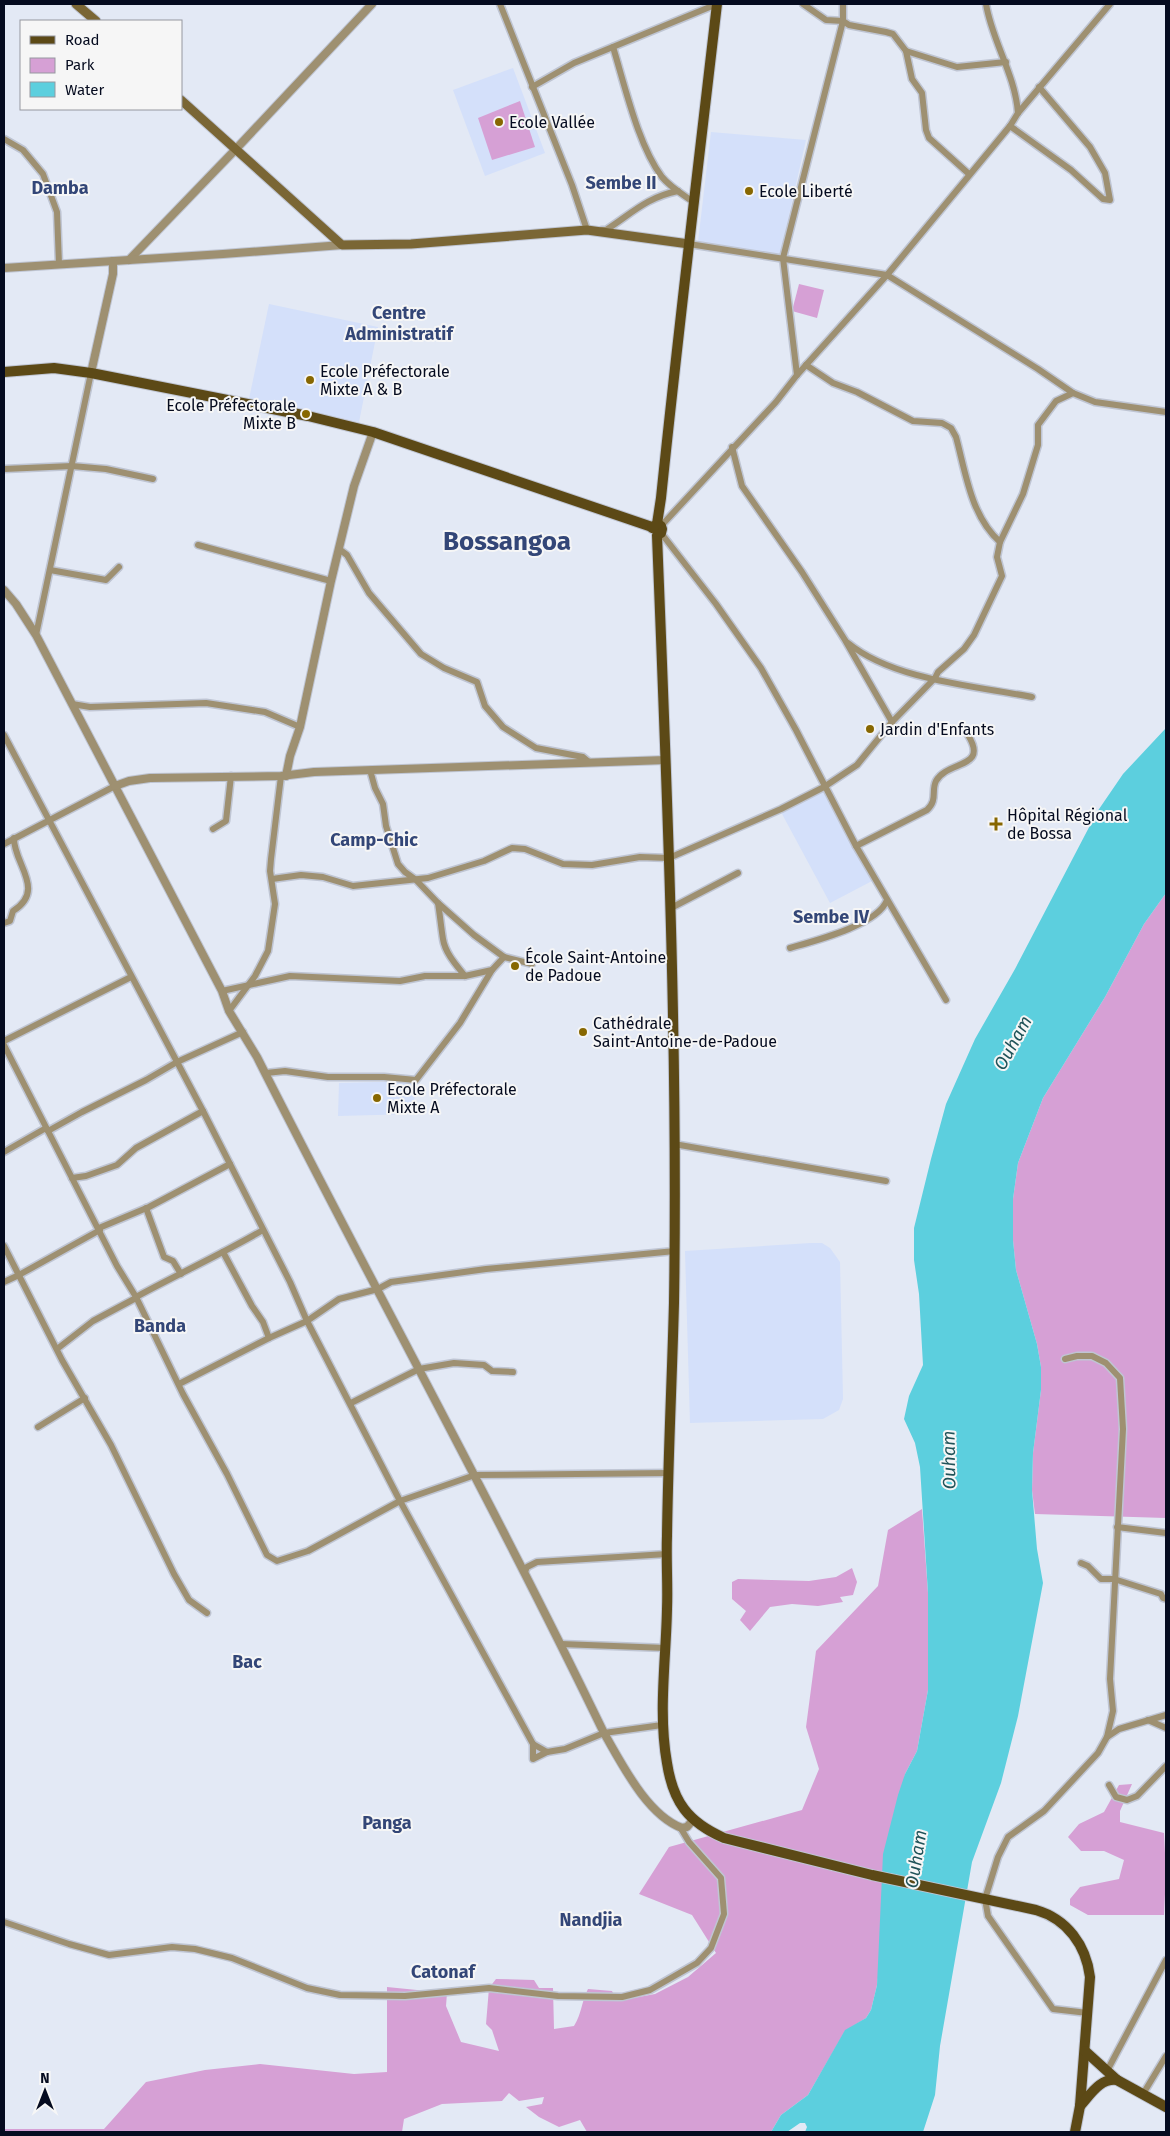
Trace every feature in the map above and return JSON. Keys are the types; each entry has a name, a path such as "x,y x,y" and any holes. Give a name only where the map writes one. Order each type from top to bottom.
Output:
{"main road":[{"path":"76,4 95,20"},
{"path":"717,4 658,529 671,908 675,1251 666,1648 662,1725 667,1767 678,1800 694,1820 703,1829 724,1838 872,1875 1048,1914 1062,1922 1074,1934 1083,1949 1088,1962 1090,1977 1080,2106 1075,2132"},
{"path":"182,101 342,244 412,244 591,230 689,244"},
{"path":"4,372 54,368 91,373 308,416 373,432 658,529"},
{"path":"1085,2051 1117,2080 1166,2107"},
{"path":"1080,2106 1103,2082 1117,2080"}],"street":[{"path":"129,260 372,4"},
{"path":"500,4 591,230 606,230 630,212 660,195 678,191"},
{"path":"532,86 574,63 717,4"},
{"path":"804,4 826,20 843,21 849,25 893,34 906,51 912,79 922,93 926,130 929,138 969,174"},
{"path":"797,375 783,258 843,21 843,4"},
{"path":"986,4 1006,62 1018,112"},
{"path":"946,1000 856,846 796,730 761,668 716,604 658,529 732,447 776,402 797,375 887,275 1010,126 1018,112 1110,4"},
{"path":"613,47 643,141 662,177 696,203"},
{"path":"906,51 957,68 1006,62"},
{"path":"1010,126 1071,170 1103,199 1110,200 1105,173 1090,147 1039,87"},
{"path":"4,138 24,150 43,174 57,212 59,264"},
{"path":"4,268 342,244"},
{"path":"689,244 887,275 1038,369 1073,393 1095,402 1166,412"},
{"path":"36,636 113,274 113,261"},
{"path":"806,365 833,383 857,392 913,421 942,423 951,428 956,438 976,510 988,531 1000,542"},
{"path":"272,880 301,875 323,877 353,886 416,880 484,861 512,848 525,849 563,864 592,865 640,857 669,858 824,787 857,765 892,722 935,678 938,672 964,649 978,626 1002,576 996,556 1000,542 1023,494 1038,445 1038,425 1056,401 1073,393"},
{"path":"230,1010 249,985 268,951 276,904 271,859 284,776 300,727 331,581 354,486 373,432"},
{"path":"732,447 742,486 797,564 845,640 892,722"},
{"path":"4,469 72,466 106,469 153,479"},
{"path":"198,545 331,581"},
{"path":"339,549 347,555 369,593 420,654 444,668 477,682 485,706 503,726 536,748 583,758 589,762"},
{"path":"50,570 106,580 119,567"},
{"path":"4,590 16,604 36,636 222,991 230,1010 266,1073 525,1572 604,1734 628,1774 664,1818 680,1827 687,1827 694,1820"},
{"path":"845,640 869,657 906,672 1032,697"},
{"path":"72,704 90,707 206,704 265,712 300,727"},
{"path":"4,735 203,1111 264,1230 307,1321 400,1501 533,1744 533,1759 547,1752 565,1749 604,1734 662,1725"},
{"path":"856,846 927,810 933,805 936,781 948,770 968,762 974,755 974,746 968,735"},
{"path":"4,844 115,786 129,781 150,778 284,776 370,770 666,760"},
{"path":"370,770 383,804 386,826 398,864 404,872 416,880 438,904 474,935 504,957 532,964"},
{"path":"213,829 226,821 231,776"},
{"path":"4,923 10,921 13,911 19,908 28,892 28,875 14,849 14,838"},
{"path":"671,908 738,873"},
{"path":"790,948 850,929 884,908 887,900"},
{"path":"438,904 442,940 451,958 465,976"},
{"path":"266,1073 285,1071 328,1077 384,1077 416,1080 460,1023 492,970 504,957"},
{"path":"222,991 290,976 400,981 424,976 465,976 492,970"},
{"path":"4,1040 131,977"},
{"path":"4,1152 146,1080 177,1062 243,1032"},
{"path":"4,1045 117,1266 136,1298 227,1474 266,1554 277,1560 308,1551 400,1501 475,1475 669,1473"},
{"path":"72,1178 86,1176 118,1165 136,1148 203,1111"},
{"path":"674,1144 886,1181"},
{"path":"4,1282 19,1276 99,1229 146,1208 230,1164"},
{"path":"146,1208 164,1257 173,1261 181,1274"},
{"path":"57,1349 93,1321 195,1265 264,1230"},
{"path":"4,1246 57,1349 112,1445 174,1574 189,1600 207,1613"},
{"path":"179,1384 268,1338 307,1321 339,1299 378,1289 391,1282 486,1269 675,1251"},
{"path":"223,1252 252,1306 263,1322 268,1338"},
{"path":"1065,1359 1077,1356 1092,1356 1106,1363 1120,1378 1123,1429 1110,1680 1113,1711 1107,1737 1098,1753 1044,1811 1008,1837 998,1857 985,1899 988,1916 1053,2009 1088,2013"},
{"path":"351,1403 418,1369 454,1363 484,1365 492,1371 513,1372"},
{"path":"38,1427 85,1398"},
{"path":"1117,1527 1166,1533"},
{"path":"518,1559 536,1562 667,1554"},
{"path":"525,1572 527,1567 536,1562"},
{"path":"1081,1563 1088,1566 1101,1579 1114,1579 1161,1594 1162,1598 1166,1599"},
{"path":"561,1644 666,1648"},
{"path":"1107,1737 1119,1729 1166,1715"},
{"path":"1147,1720 1166,1728"},
{"path":"533,1744 547,1752"},
{"path":"1109,1785 1116,1797 1127,1800 1137,1796 1166,1766"},
{"path":"4,1922 109,1955 172,1947 195,1949 232,1958 307,1988 340,1995 405,1996 489,1988 558,1996 622,1997 650,1990 697,1963 711,1948 724,1914 721,1878 689,1842 680,1827"},
{"path":"1107,2071 1166,1960"},
{"path":"1143,2094 1166,2056"}],"shaded area":[{"name":"Ecole Vallée","path":"513,68 545,153 485,176 453,90"},
{"name":"Ecole Liberté","path":"711,132 806,140 780,255 698,242"},
{"name":"Ecole Préfectorale Mixte A & B","path":"269,304 378,327 359,422 249,399"},
{"path":"822,790 872,881 830,903 781,812"},
{"name":"Ecole Préfectorale Mixte A","path":"414,1081 415,1114 338,1116 339,1083"},
{"path":"822,1243 830,1248 840,1262 843,1399 839,1410 823,1419 690,1423 685,1251"}],"green space":[{"path":"520,101 535,147 492,160 478,118"},
{"path":"799,284 824,290 817,318 792,311"},
{"path":"1166,893 1166,1518 1035,1514 1032,1490 1033,1453 1041,1390 1041,1367 1037,1344 1016,1270 1013,1240 1013,1199 1018,1163 1043,1098 1105,997 1144,924"},
{"path":"922,1509 928,1593 928,1690 917,1751 905,1774 877,1985 871,2010 866,2018 845,2031 808,2095 781,2115 771,2132 587,2132 580,2120 559,2127 539,2117 526,2107 542,2104 544,2097 519,2101 509,2093 502,2101 442,2104 404,2119 402,2132 4,2132 4,2129 104,2129 146,2082 205,2070 260,2064 354,2074 387,2072 387,1987 447,1993 446,2006 461,2042 499,2051 492,2030 486,2024 489,1988 496,1979 534,1980 539,1988 553,1988 554,2029 574,2026 588,1989 612,1991 617,2001 655,1994 688,1977 716,1953 692,1915 639,1894 669,1847 802,1810 819,1769 806,1727 816,1651 878,1586 888,1530"},
{"path":"852,1568 857,1582 853,1595 840,1597 843,1602 818,1606 792,1604 770,1607 750,1631 740,1620 746,1611 732,1599 732,1582 738,1579 809,1581 836,1577"},
{"path":"1132,1784 1120,1811 1120,1822 1164,1833 1166,1873 1164,1915 1088,1915 1070,1905 1070,1899 1080,1887 1119,1879 1124,1860 1104,1851 1081,1851 1068,1837 1079,1824 1104,1812 1119,1785"}],"water":[{"name":"Ouham","path":"1166,728 1166,893 1144,924 1105,997 1043,1098 1018,1163 1013,1199 1013,1240 1016,1270 1037,1344 1041,1367 1041,1390 1033,1453 1032,1490 1037,1549 1043,1583 1018,1716 1001,1783 972,1862 940,2046 935,2095 923,2132 805,2132 807,2127 805,2123 800,2123 787,2132 771,2132 781,2115 808,2095 845,2030 866,2018 871,2010 877,1985 883,1854 898,1795 905,1774 917,1751 928,1690 928,1593 920,1467 915,1443 904,1419 909,1396 923,1365 919,1294 914,1260 914,1228 946,1104 975,1039 1015,969 1097,812 1123,774"}],"place":[{"name":"Ecole Vallée","path":"499,122"},
{"name":"Ecole Liberté","path":"749,191"},
{"name":"Ecole Préfectorale Mixte A & B","path":"310,380"},
{"name":"Ecole Préfectorale Mixte B","path":"306,414"},
{"name":"Jardin d'Enfants","path":"870,729"},
{"name":"Hôpital Régional de Bossa","path":"996,824"},
{"name":"École Saint-Antoine de Padoue","path":"515,966"},
{"name":"Cathédrale Saint-Antoine-de-Padoue","path":"583,1032"},
{"name":"Ecole Préfectorale Mixte A","path":"377,1098"}],"district":[{"name":"Sembe II","path":"621,183"},
{"name":"Damba","path":"60,188"},
{"name":"Centre Administratif","path":"399,323"},
{"name":"Bossangoa","path":"507,541"},
{"name":"Camp-Chic","path":"374,840"},
{"name":"Sembe IV","path":"831,917"},
{"name":"Banda","path":"160,1326"},
{"name":"Bac","path":"247,1662"},
{"name":"Panga","path":"387,1823"},
{"name":"Nandjia","path":"591,1920"},
{"name":"Catonaf","path":"443,1972"}]}
